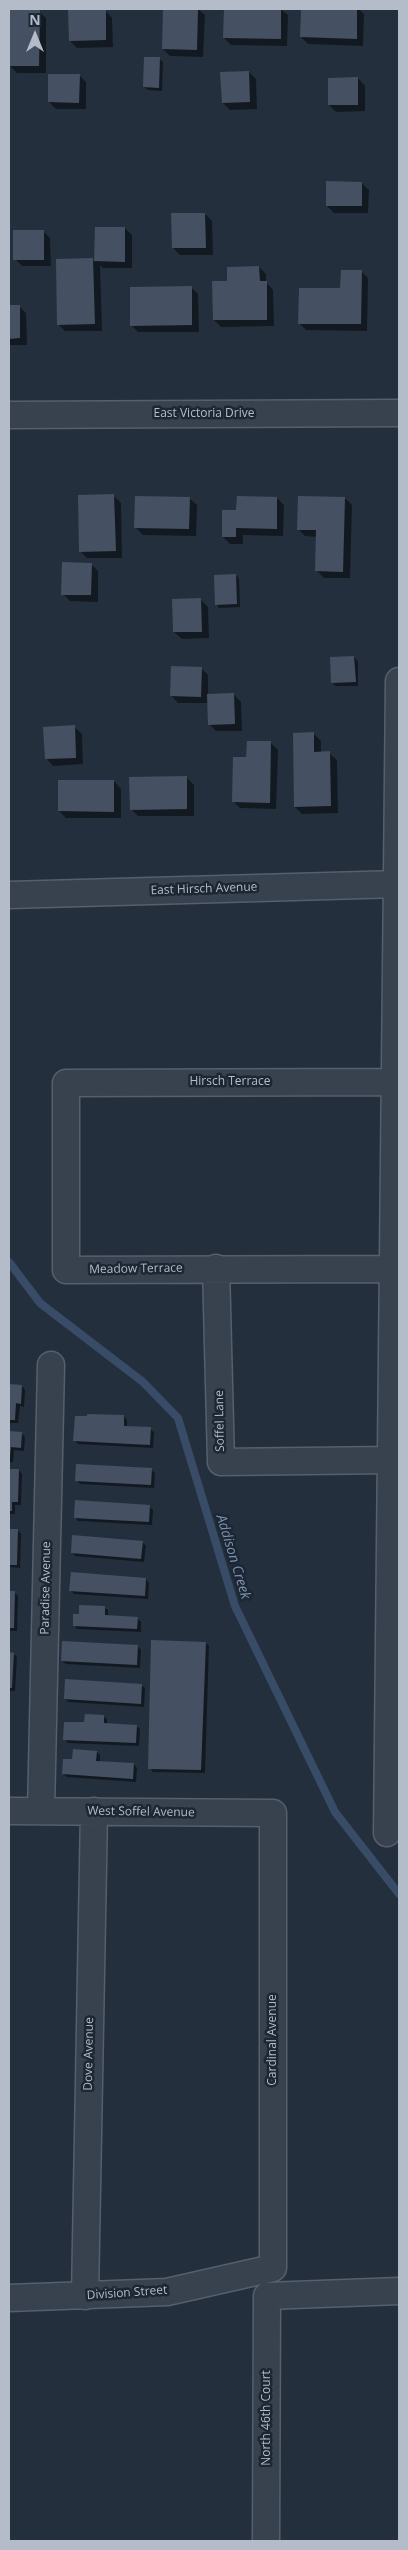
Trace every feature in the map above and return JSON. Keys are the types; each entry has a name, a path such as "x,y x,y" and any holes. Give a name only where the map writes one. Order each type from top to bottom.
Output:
{"street":[{"name":"East Victoria Drive","path":"9,415 399,413"},
{"path":"388,1833 399,681"},
{"name":"East Hirsch Avenue","path":"9,895 398,884"},
{"name":"Hirsch Terrace","path":"66,1083 395,1082"},
{"name":"Meadow Terrace","path":"66,1083 66,1270 216,1268 393,1269"},
{"name":"Soffel Lane","path":"216,1268 221,1462 391,1460"},
{"name":"Paradise Avenue","path":"41,1811 51,1365"},
{"name":"West Soffel Avenue","path":"9,1811 273,1813"},
{"name":"Dove Avenue","path":"85,2296 94,1812"},
{"name":"Cardinal Avenue","path":"273,1813 273,2268"},
{"name":"Division Street","path":"9,2298 167,2292 273,2268"},
{"name":"North 46th Court","path":"266,2541 267,2296 399,2291"}],"building":[{"path":"9,9 40,10 39,66 9,66"},
{"path":"106,9 106,40 69,41 68,10"},
{"path":"163,9 198,9 197,50 162,49"},
{"path":"224,9 281,9 281,39 223,38"},
{"path":"301,9 357,9 357,39 300,37"},
{"path":"144,57 160,57 159,88 143,87"},
{"path":"249,71 250,102 222,103 220,72"},
{"path":"48,74 80,74 79,103 48,102"},
{"path":"358,77 358,105 328,105 328,78"},
{"path":"326,181 362,182 362,206 326,206"},
{"path":"171,213 205,213 206,248 172,248"},
{"path":"95,227 125,227 125,262 94,261"},
{"path":"13,230 44,230 44,260 13,260"},
{"path":"93,258 95,324 57,325 56,259"},
{"path":"259,266 260,281 267,281 267,320 213,320 212,281 227,281 227,267"},
{"path":"341,270 362,270 361,324 298,324 299,288 340,288"},
{"path":"192,286 192,325 130,326 130,287"},
{"path":"9,305 20,305 20,338 9,339"},
{"path":"114,494 116,551 79,552 78,495"},
{"path":"135,496 190,497 189,529 134,528"},
{"path":"237,496 277,497 277,529 236,528 236,537 222,537 222,510 236,510"},
{"path":"298,496 345,497 343,572 315,571 316,530 297,530"},
{"path":"62,562 92,563 91,595 61,595"},
{"path":"236,574 237,604 215,605 214,575"},
{"path":"201,598 202,632 173,632 172,599"},
{"path":"354,656 356,682 331,683 330,657"},
{"path":"171,666 202,667 201,697 170,696"},
{"path":"234,693 235,724 208,725 207,694"},
{"path":"75,725 76,758 45,759 43,727"},
{"path":"314,732 314,752 330,751 331,806 294,807 293,733"},
{"path":"247,741 271,741 270,803 232,802 233,757 246,757"},
{"path":"187,776 187,809 130,810 129,777"},
{"path":"58,780 114,780 114,812 58,811"},
{"path":"9,1384 22,1385 21,1404 16,1403 15,1420 9,1420"},
{"path":"87,1414 124,1415 124,1426 151,1427 150,1445 73,1441 75,1416 87,1416"},
{"path":"9,1431 22,1432 21,1448 11,1447 10,1457"},
{"path":"76,1464 152,1468 151,1485 75,1481"},
{"path":"9,1469 19,1469 18,1502 12,1502 12,1511 9,1511"},
{"path":"75,1500 150,1505 149,1522 74,1518"},
{"path":"9,1529 18,1529 17,1565 9,1565"},
{"path":"72,1535 143,1541 141,1559 71,1553"},
{"path":"71,1572 146,1578 145,1596 69,1591"},
{"path":"9,1591 15,1591 14,1628 9,1628"},
{"path":"79,1605 105,1606 105,1615 138,1617 137,1629 73,1626 73,1614 79,1614"},
{"path":"151,1640 206,1642 201,1770 148,1769"},
{"path":"62,1641 138,1645 137,1665 61,1661"},
{"path":"9,1652 14,1653 12,1688 9,1688"},
{"path":"65,1679 142,1684 141,1704 64,1699"},
{"path":"85,1714 104,1715 104,1723 137,1725 136,1743 63,1740 64,1722 84,1722"},
{"path":"73,1749 97,1751 96,1761 134,1763 133,1779 62,1774 63,1759 72,1759"}],"waterway":[{"name":"Addison Creek","path":"9,1262 40,1303 143,1382 178,1418 235,1606 335,1812 399,1894"}]}
